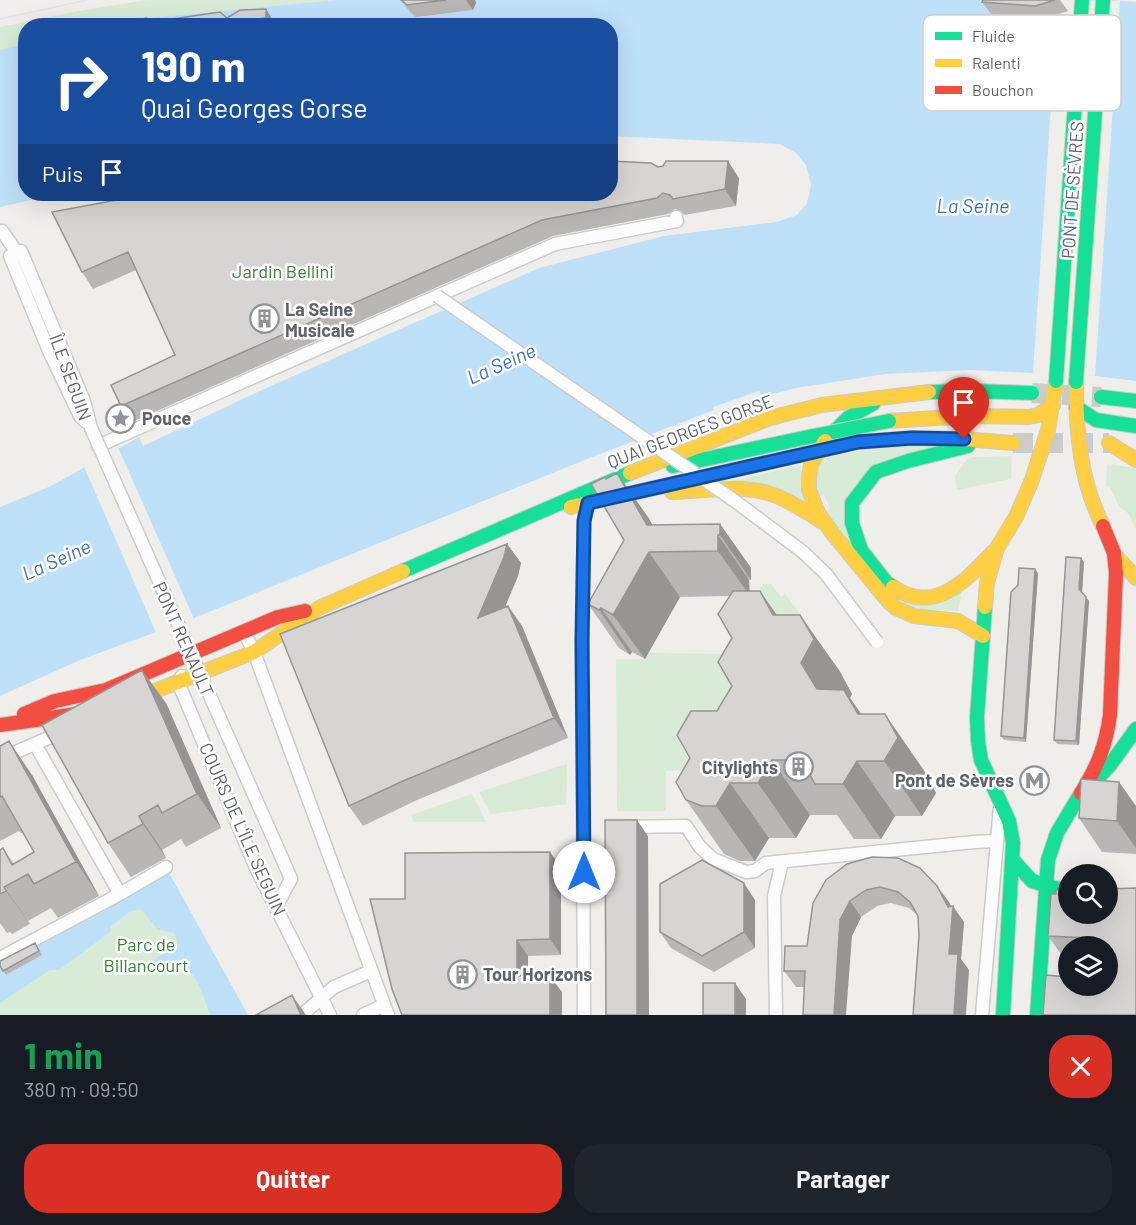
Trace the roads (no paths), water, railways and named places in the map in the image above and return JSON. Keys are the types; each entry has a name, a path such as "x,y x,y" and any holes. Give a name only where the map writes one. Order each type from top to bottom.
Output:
{"main road":[{"name":"PONT DE SÈVRES","path":"1081,15 1082,0"},
{"name":"PONT DE SÈVRES","path":"1102,15 1103,0"},
{"name":"PONT DE SÈVRES","path":"997,548 1025,500 1053,405 1074,111"},
{"name":"PONT DE SÈVRES","path":"1095,111 1076,407 1079,456 1095,509 1115,555"},
{"name":"QUAI GEORGES GORSE","path":"117,706 254,652 319,608 617,478 770,418 822,405 912,393 972,391 1032,393"},
{"path":"912,393 884,399 853,413 836,428 819,438 808,473 810,494 821,521 896,608 914,616 958,621 983,636"},
{"path":"1101,397 1136,401"},
{"path":"617,478 819,438 890,421 968,416 1029,417 1038,416 1053,405"},
{"path":"1076,407 1082,414 1097,422 1136,426"},
{"name":"QUAI GEORGES GORSE","path":"544,510 568,508 858,442 912,438 1013,442"},
{"path":"993,440 908,461 876,472 852,503 852,523 861,550 886,582 900,592 914,597 932,597 955,589 967,580 997,548"},
{"path":"1136,445 1109,442 1136,459"},
{"path":"642,491 748,490 768,494 794,505 821,521"},
{"path":"997,548 987,583 977,717 981,760 1009,821 1013,843 1003,1015"},
{"path":"1115,555 1136,578"},
{"path":"1037,1015 1046,887 1052,843 1100,759 1108,730 1117,593 1115,555"},
{"name":"QUAI GEORGES GORSE","path":"93,711 0,725 55,701 106,690 278,617 319,608"},
{"path":"1073,803 1110,765 1136,729"},
{"path":"1013,860 1032,881 1058,890"}],"street":[{"path":"98,446 555,244 677,221 676,217"},
{"name":"ÎLE SEGUIN","path":"2,231 17,253 10,256 49,351 81,416 90,428"},
{"path":"437,296 735,501 803,552 826,574 877,642"},
{"name":"PONT RENAULT","path":"90,428 278,849"},
{"path":"584,1015 582,641 584,521 588,503"},
{"path":"244,632 254,652 386,1010 363,1015"},
{"path":"178,682 189,662 206,649"},
{"name":"COURS DE L'ÎLE SEGUIN","path":"178,682 252,858 330,1015"},
{"path":"0,759 77,726 93,711"},
{"path":"35,744 120,894"},
{"path":"982,1015 1000,802"},
{"path":"616,827 686,826 700,847 713,859 746,872 755,871 766,863 996,841"},
{"name":"COURS DE L'ÎLE SEGUIN","path":"276,907 291,879 278,849"},
{"path":"776,1015 774,896 782,862"},
{"path":"2,958 166,867"},
{"path":"302,1015 334,987 371,971"}],"water":[{"name":"La Seine","path":"337,0 1108,0 1136,2 1136,381 1095,376 970,370 885,374 796,388 761,397 759,391 713,407 714,410 194,618 80,660 0,696 0,507 51,486 139,437 143,446 264,389 539,268 664,236 777,222 797,215 807,203 811,185 806,165 796,153 780,144 618,136 618,18 147,18"},
{"path":"18,46 18,201 26,201 0,207 0,50"},
{"path":"169,873 248,1015 210,1015 196,980 185,966 178,962 170,961 149,971 147,965 177,943 175,933 157,929 142,910 131,911 111,926 110,932 59,970 50,970 0,1003 0,966"}],"tunnel":[{"path":"1032,393 1101,397"},
{"path":"1013,443 1109,443"}],"tram line":[{"path":"0,19 87,0"}],"place":[{"name":"La Seine Musicale","path":"264,319"},
{"name":"Pouce","path":"121,418"},
{"name":"Citylights","path":"799,767"},
{"name":"Pont de Sèvres","path":"1035,780"},
{"name":"Tour Horizons","path":"462,974"}],"park label":[{"name":"Jardin Bellini","path":"283,271"},
{"name":"Parc de Billancourt","path":"146,954"}]}
